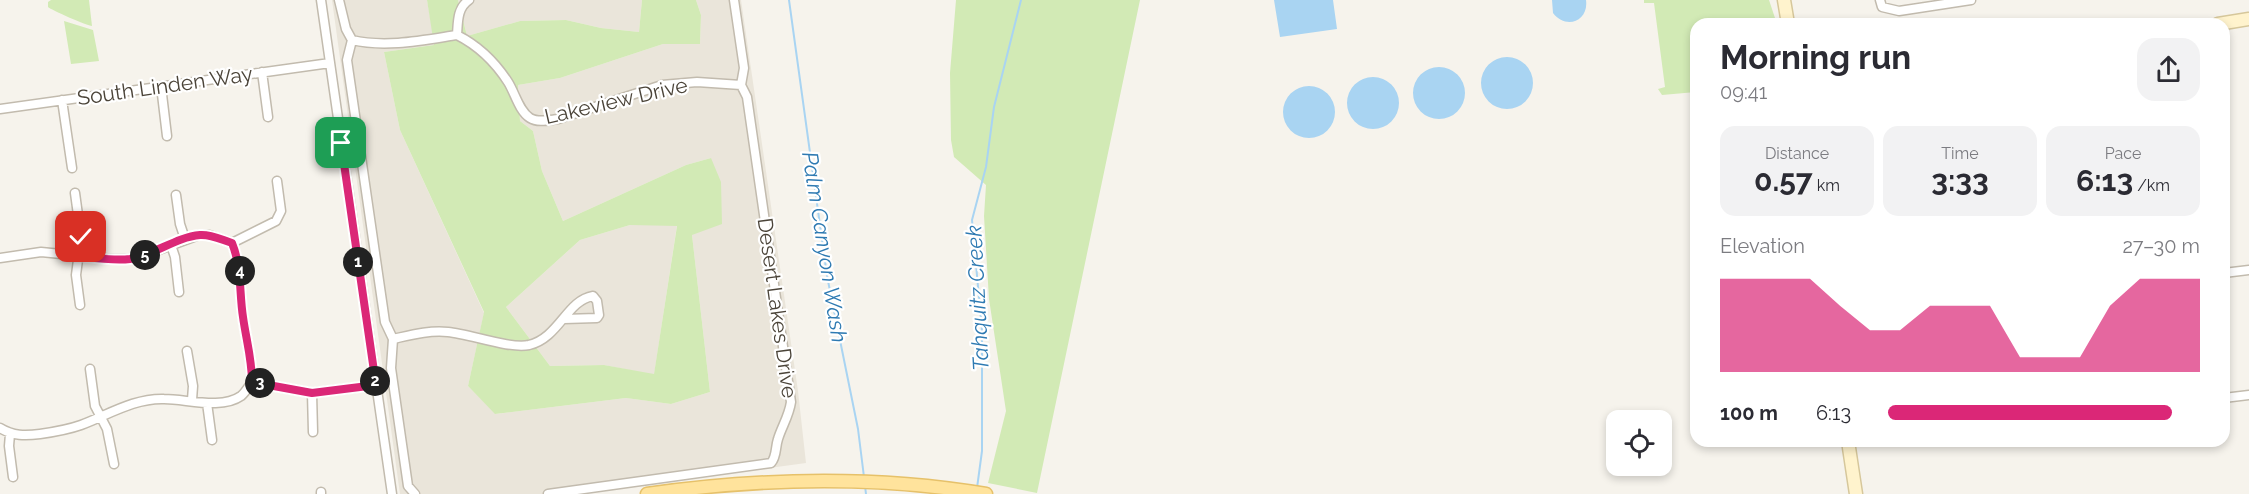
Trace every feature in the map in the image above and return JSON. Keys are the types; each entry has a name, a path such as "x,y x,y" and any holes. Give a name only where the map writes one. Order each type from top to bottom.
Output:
{"main road":[{"path":"648,494 701,486 814,480 898,482 986,494"}],"street":[{"path":"321,0 392,494"},
{"path":"339,0 346,29 352,40 347,60 385,322 393,339 391,368 408,486 415,494"},
{"path":"352,40 408,42 457,35 458,17 463,4 469,0"},
{"name":"Desert Lakes Drive","path":"548,494 771,462 775,459 778,439 790,413 791,402 747,97 741,85 744,68 734,0"},
{"path":"1784,0 1787,18"},
{"path":"1881,4 1899,11 1971,0"},
{"path":"2230,22 2249,19"},
{"name":"Lakeview Drive","path":"457,35 485,53 508,82 524,112 531,119 541,121 558,119 662,85 697,82 741,85"},
{"name":"South Linden Way","path":"0,109 330,63"},
{"path":"262,72 268,117"},
{"path":"161,86 168,136"},
{"path":"62,100 72,168"},
{"path":"0,258 41,252 129,259 199,235 232,243 276,221 281,211 277,181"},
{"path":"75,194 81,237 76,275 80,306"},
{"path":"176,195 180,224 185,239"},
{"path":"0,428 10,434 52,432 71,428 144,400 227,403 242,396 252,382 252,361 242,315 240,269 232,243"},
{"path":"171,245 175,256 179,292"},
{"path":"2230,272 2249,270"},
{"path":"393,339 432,331 526,345 540,342 564,319"},
{"path":"187,351 193,386 192,400"},
{"path":"90,369 95,406 110,438 114,464"},
{"path":"252,382 312,393 376,385"},
{"path":"312,393 313,432"},
{"path":"2230,397 2249,394"},
{"path":"207,403 212,440"},
{"path":"10,434 9,446 13,477"},
{"path":"1849,447 1856,494"}],"shaded area":[{"path":"332,0 427,0 435,45 384,52 400,130 484,313 468,386 496,414 626,398 671,404 710,392 692,235 711,158 686,165 563,221 542,171 533,131 520,121 518,85 560,78 663,44 700,44 701,15 696,0 741,0 798,391 806,463 577,494 400,494"},
{"path":"458,0 642,0 639,32 601,28 566,20 520,21 467,36"},
{"path":"630,225 677,225 654,375 604,365 550,366 506,307 580,240"}],"green space":[{"path":"51,0 89,0 92,26 51,9 48,7 48,2"},
{"path":"427,0 458,0 467,36 520,21 566,20 601,28 639,32 642,0 696,0 701,15 700,44 663,44 560,78 518,85 520,121 533,131 542,171 563,221 686,165 711,158 721,182 722,224 692,235 710,392 671,404 626,398 495,414 468,386 484,312 400,130 384,52 434,45","holes":["630,225 677,226 654,374 604,365 550,366 506,307 580,240"]},
{"path":"956,0 1140,0 1037,493 988,483 1006,411 989,299 984,216 986,185 954,157 951,140 950,73"},
{"path":"1644,0 1769,0 1775,18 1690,18 1690,93 1662,95 1658,89 1665,87 1654,3 1644,3"},
{"path":"64,21 93,30 99,61 71,64"}],"water":[{"path":"1274,0 1333,0 1337,29 1280,37"},
{"path":"1552,0 1586,0 1586,7 1584,13 1576,21 1564,21 1553,13"},
{"path":"1507,57 1517,59 1525,65 1531,73 1533,83 1531,93 1525,101 1517,107 1507,109 1497,107 1489,101 1483,93 1481,83 1483,73 1489,65 1497,59"},
{"path":"1439,67 1449,69 1457,75 1463,83 1465,93 1463,103 1457,111 1449,117 1439,119 1429,117 1421,111 1415,103 1413,93 1415,83 1421,75 1429,69"},
{"path":"1373,77 1383,79 1391,85 1397,93 1399,103 1397,113 1391,121 1383,127 1373,129 1363,127 1355,121 1349,113 1347,103 1349,93 1355,85 1363,79"},
{"path":"1309,86 1323,90 1331,98 1335,112 1331,126 1323,134 1309,138 1295,134 1287,126 1283,112 1287,98 1295,90"}],"waterway":[{"name":"Palm Canyon Wash","path":"789,0 827,276 858,429 864,477"},
{"name":"Tahquitz Creek","path":"977,488 982,451 982,331 972,220 986,167 994,107 1021,0"},
{"name":"Palm Canyon Wash","path":"865,486 866,494"}],"route":[{"path":"81,237 79,256 112,259 129,259 145,255 199,235 232,243 240,269 242,315 252,361 252,382 312,393 376,385 341,143"}]}
